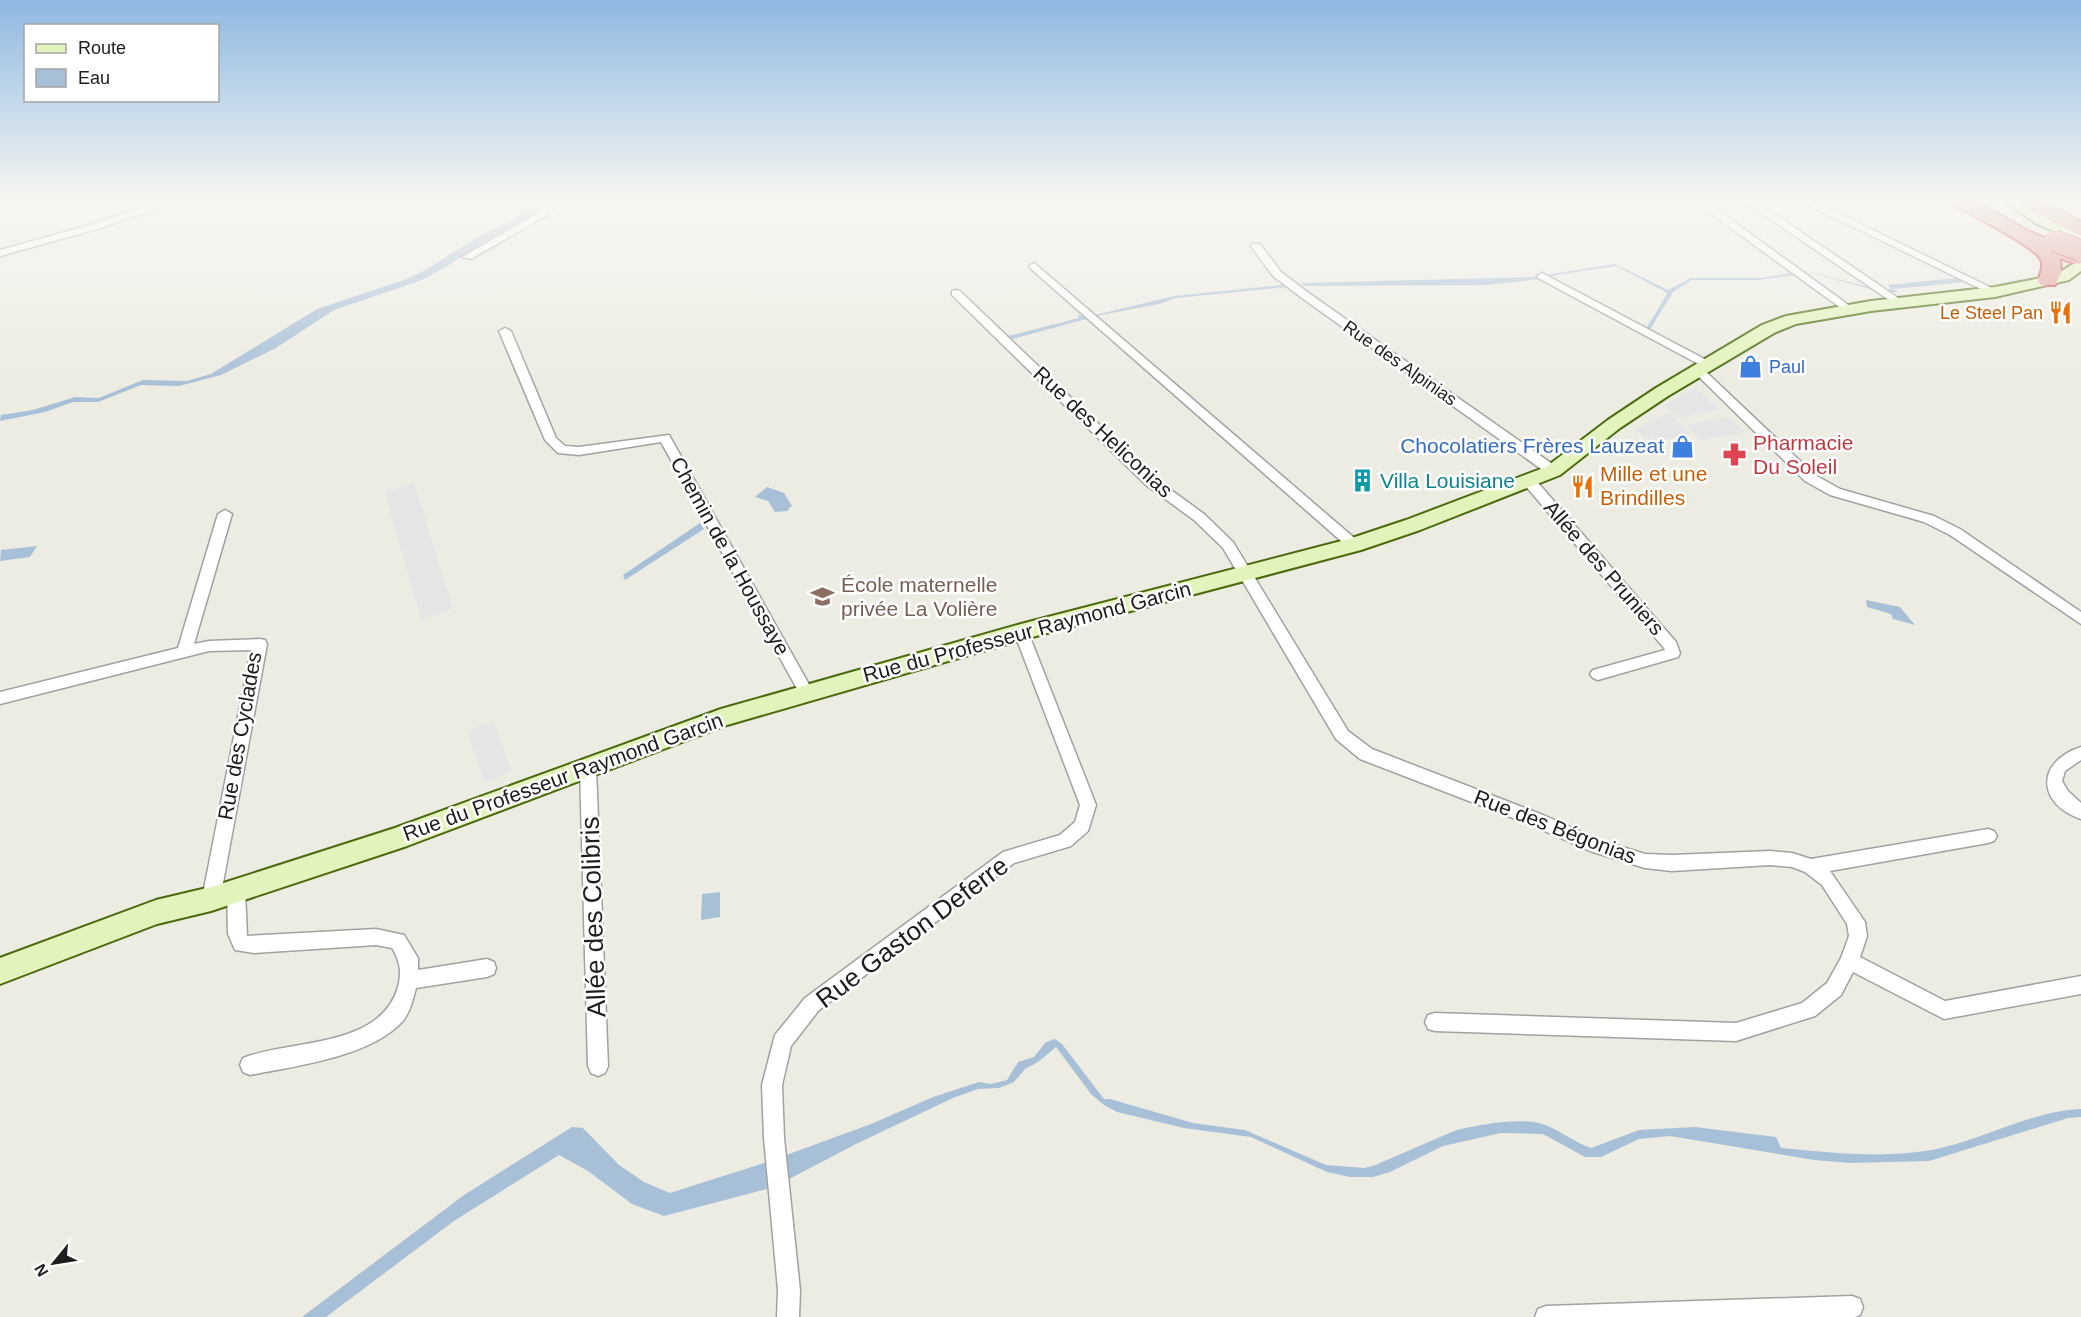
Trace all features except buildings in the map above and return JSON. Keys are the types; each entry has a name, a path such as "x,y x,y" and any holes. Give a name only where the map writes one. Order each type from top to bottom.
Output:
{"highway":[{"path":"2042,283 2053,267 2052,261"}],"street":[{"name":"Rue des Alpinias","path":"1268,261 1277,274 1306,296 1552,471"},
{"path":"1782,261 1848,309"},
{"path":"1839,261 1889,295"},
{"path":"1931,261 1995,292"},
{"name":"Rue du Professeur Raymond Garcin","path":"0,971 156,912 211,899 398,838 721,718 1021,632 1354,545 1552,471 1620,420 1768,329 1792,320 1848,309 1889,295 1995,292 2042,283 2062,277 2074,261"},
{"path":"1034,266 1354,545"},
{"path":"1542,276 1703,368 1810,478 1835,492 1929,519 1955,532 2081,619"},
{"name":"Rue du Professeur Raymond Garcin","path":"2042,283 2078,285"},
{"name":"Rue des Heliconias","path":"956,293 1151,482 1207,524 1228,544 1246,573"},
{"name":"Chemin de la Houssaye","path":"505,331 551,440 562,450 579,451 665,438 806,692"},
{"name":"Allée des Pruniers","path":"1527,480 1671,646 1673,653 1598,674"},
{"path":"184,652 225,514"},
{"name":"Rue des Bégonias","path":"1246,573 1342,735 1366,754 1537,820 1596,846 1645,861 1672,863 1770,858 1792,860 1811,867 1828,880 1856,922 1858,936 1849,961 1834,988 1808,1010 1736,1032 1435,1022"},
{"name":"Rue Gaston Deferre","path":"788,1317 789,1290 774,1138 772,1085 782,1042 812,1004 1009,858 1065,841 1082,826 1088,805 1021,632"},
{"name":"Rue des Cyclades","path":"0,698 209,646 260,644 211,899"},
{"path":"2081,753 2068,758 2055,770 2052,781 2059,794 2081,812"},
{"name":"Allée des Colibris","path":"588,768 598,1066"},
{"path":"1811,867 1988,836"},
{"path":"236,890 237,934 241,944 376,937 399,941 409,958 410,980 397,1013 365,1035 335,1047 250,1065"},
{"path":"1849,961 1944,1010 2081,985"},
{"path":"410,980 487,968"},
{"path":"1545,1317 1695,1315 1852,1307"}],"shaded area":[{"path":"1695,388 1720,409 1677,418 1664,405"},
{"path":"1669,413 1692,434 1649,442 1635,429"},
{"path":"1729,417 1745,432 1702,440 1686,425"},
{"path":"414,483 453,609 421,620 385,492"},
{"path":"493,721 512,771 485,783 467,731"}],"water":[{"path":"439,261 454,261 422,280 334,310 276,348 221,375 179,386 141,385 98,402 73,402 45,412 0,421 1,415 33,410 75,397 99,398 143,380 187,381 211,374 317,309 424,271"},
{"path":"1615,264 1668,290 1691,278 1762,278 1791,273 1794,275 1758,280 1692,280 1673,292 1649,331 1646,329 1667,294 1664,291 1616,266 1547,275"},
{"path":"1801,270 1877,289 1892,289 1887,285 1958,278 1965,282 1893,289 1898,292 1881,292"},
{"path":"1537,277 1541,279 1486,285 1305,286 1301,283"},
{"path":"1283,285 1287,287 1176,298 1012,339 1009,336 1079,318 1077,315 1087,317 1174,296"},
{"path":"767,487 784,493 792,506 788,511 775,512 768,501 755,497"},
{"path":"700,523 704,529 625,580 623,575"},
{"path":"37,546 30,557 0,561 1,550"},
{"path":"1866,600 1900,607 1915,625 1893,619 1891,614 1867,607"},
{"path":"720,892 720,917 701,920 702,894"},
{"path":"1055,1039 1062,1044 1104,1099 1193,1123 1245,1130 1326,1165 1364,1168 1454,1131 1508,1122 1539,1123 1591,1148 1639,1130 1695,1127 1776,1137 1781,1148 1884,1154 1945,1147 2046,1114 2081,1109 2081,1117 2068,1118 1929,1161 1850,1163 1814,1160 1670,1136 1639,1139 1601,1157 1585,1157 1543,1134 1501,1133 1443,1146 1390,1172 1373,1177 1350,1177 1327,1172 1251,1137 1184,1128 1117,1112 1091,1094 1056,1047 1038,1062 1025,1069 1014,1082 999,1088 978,1089 953,1098 856,1144 774,1187 664,1216 632,1204 588,1171 559,1155 454,1221 326,1317 302,1317 464,1195 572,1127 583,1128 619,1165 644,1182 670,1193 770,1161 871,1124 933,1097 979,1082 991,1084 1007,1080 1018,1062 1034,1057 1046,1042"}],"place":[{"name":"Le Steel Pan","path":"2061,313"},
{"name":"Paul","path":"1751,367"},
{"name":"Chocolatiers Frères Lauzeat","path":"1682,446"},
{"name":"Pharmacie Du Soleil","path":"1735,455"},
{"name":"Villa Louisiane","path":"1362,481"},
{"name":"Mille et une Brindilles","path":"1582,486"},
{"name":"École maternelle privée La Volière","path":"823,597"}]}
